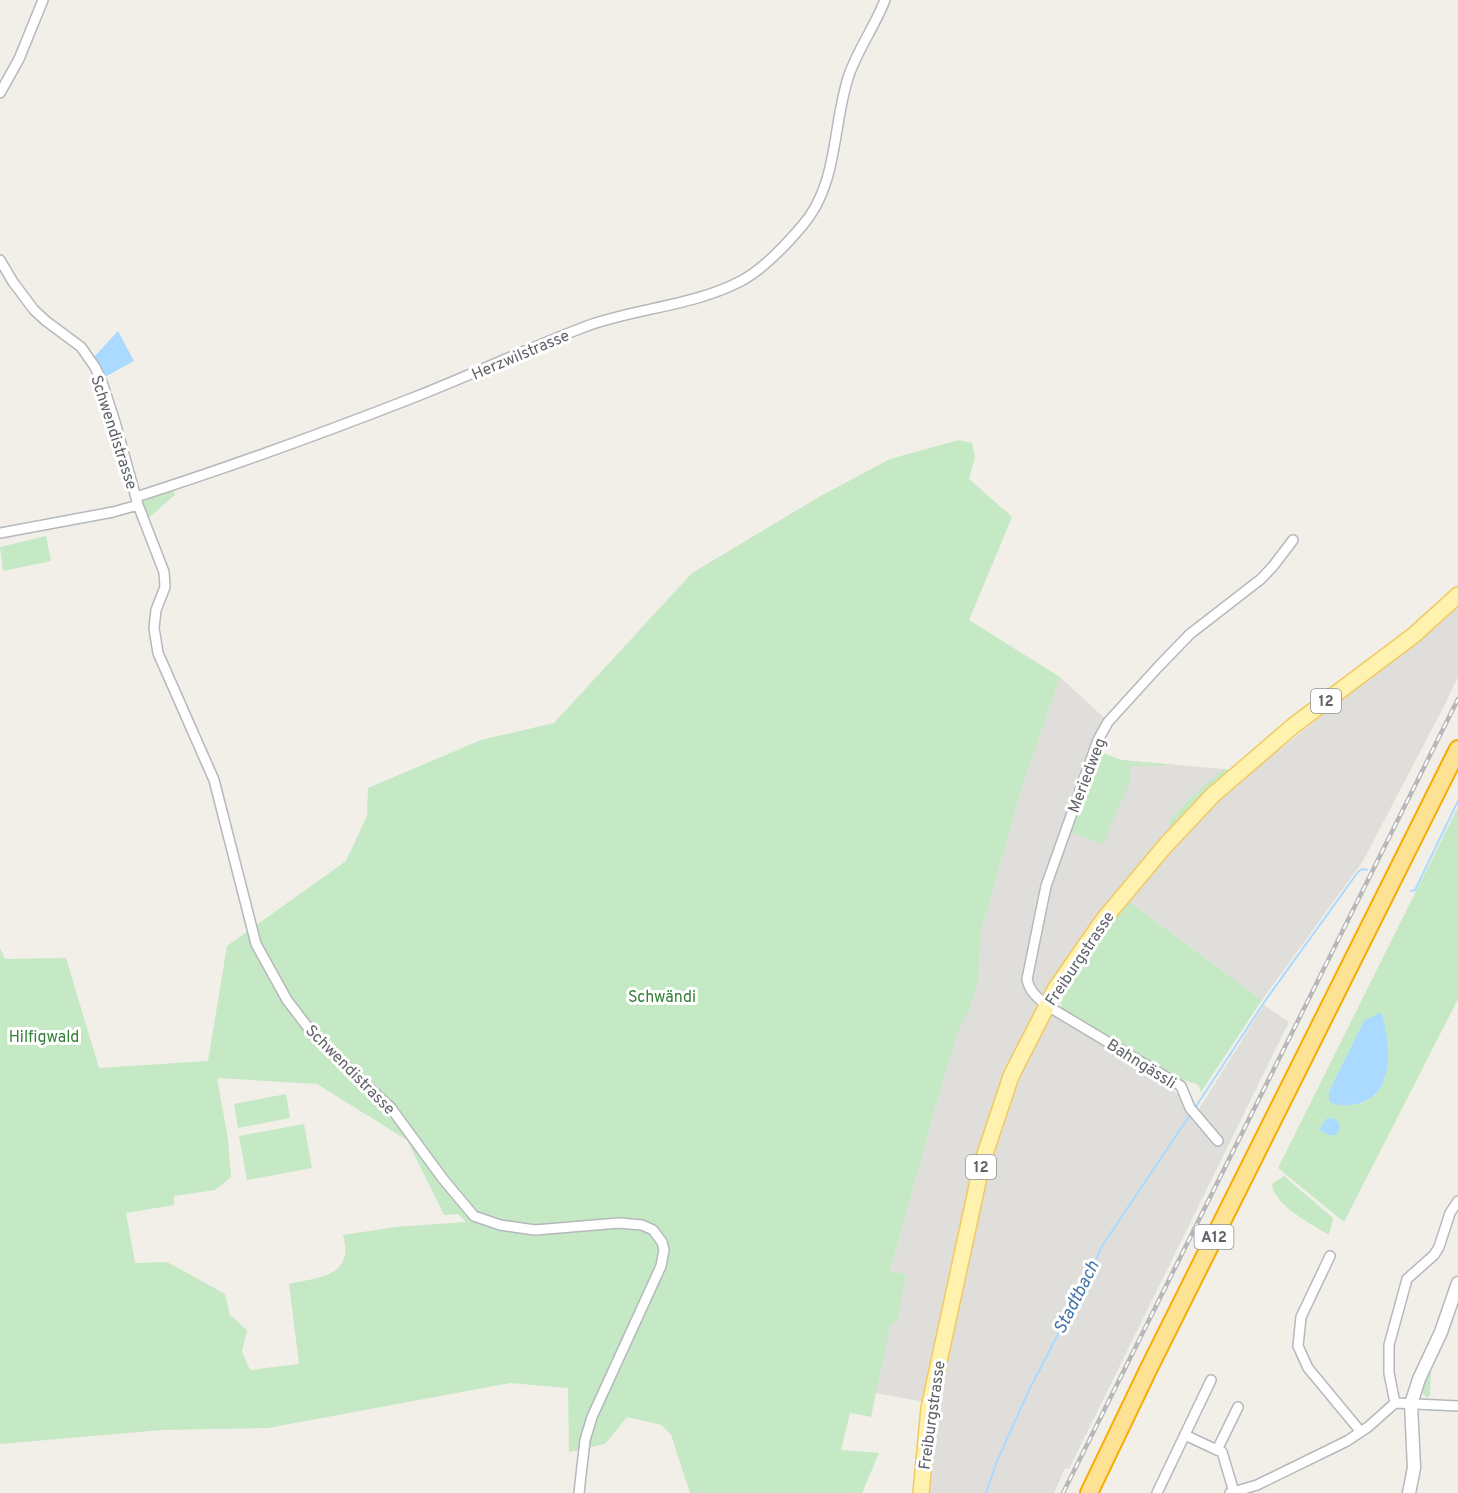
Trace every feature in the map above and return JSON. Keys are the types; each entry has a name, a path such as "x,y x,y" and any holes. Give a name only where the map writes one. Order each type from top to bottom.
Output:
{"highway":[{"name":"A12","path":"1089,1493 1458,749"},
{"name":"A12","path":"1102,1493 1154,1382 1458,774"}],"main road":[{"name":"Freiburgstrasse","path":"921,1493 929,1408 976,1184 1006,1088 1046,1005 1071,964 1104,919 1205,802 1268,746 1406,641 1458,595"}],"street":[{"path":"0,93 19,59 43,0"},
{"name":"Herzwilstrasse","path":"0,533 113,512 216,471 362,418 590,325 700,297 728,288 751,276 802,226 817,205 827,178 850,73 885,0"},
{"name":"Schwendistrasse","path":"0,260 34,310 81,347 95,367 115,422 137,501 164,572 165,587 156,610 154,628 158,653 214,780 256,944 287,1000 316,1038 391,1108 443,1179 474,1216 500,1225 535,1230 636,1224 653,1230 662,1242 664,1250 661,1266 592,1417 585,1440 579,1493"},
{"name":"Meriedweg","path":"1046,1005 1028,986 1029,967 1048,877 1098,740 1108,722 1190,634 1261,579 1274,566 1293,540"},
{"name":"Bahngässli","path":"1046,1005 1180,1086 1190,1108 1218,1141"},
{"path":"1395,1403 1389,1373 1389,1345 1407,1279 1434,1256 1450,1213 1458,1201"},
{"path":"1330,1256 1301,1317 1298,1346 1308,1368 1361,1432"},
{"path":"1409,1493 1414,1468 1411,1404 1419,1379 1441,1332 1458,1283"},
{"path":"1157,1493 1211,1380"},
{"path":"1185,1435 1222,1452 1232,1493 1257,1485 1361,1432 1395,1403 1458,1406"},
{"path":"1216,1450 1238,1407"},
{"path":"1249,1493 1257,1485"}],"shaded area":[{"path":"1458,600 1458,677 1443,708 1363,861 1262,1000 1126,899 1086,950 1056,1008 1199,1109 1264,1005 1289,1022 1069,1469 1065,1468 1054,1493 930,1493 938,1414 925,1402 875,1393 891,1321 896,1323 906,1274 890,1273 942,1084 960,1027 970,1008 978,982 981,932 1022,787 1060,677 1112,725 1098,752 1121,760 1224,769 1247,776 1383,666"}],"green space":[{"name":"Schwändi","path":"959,440 972,443 975,457 969,479 1012,517 969,620 1060,677 1022,787 981,932 978,982 970,1008 960,1027 942,1084 890,1272 906,1274 897,1323 891,1322 871,1417 850,1413 841,1450 879,1453 862,1493 690,1493 671,1435 662,1425 627,1417 605,1444 569,1452 568,1388 510,1383 268,1428 162,1430 0,1444 0,948 5,959 66,958 99,1068 208,1061 227,946 346,861 367,816 368,788 481,740 554,723 692,573 819,497 890,459","holes":["217,1078 317,1084 407,1140 444,1215 458,1214 466,1222 396,1227 343,1235 344,1259 339,1267 332,1273 289,1284 299,1364 250,1370 242,1352 247,1330 230,1315 225,1294 167,1262 135,1263 126,1213 174,1205 174,1196 215,1190 231,1177 228,1139"]},
{"path":"173,490 175,495 146,520 142,503 149,496"},
{"path":"46,536 51,561 3,571 0,547"},
{"path":"1097,751 1121,760 1176,765 1131,766 1129,784 1103,844 1068,831"},
{"path":"1224,769 1231,771 1195,803 1177,824 1172,826 1168,823 1189,799"},
{"path":"1458,807 1458,999 1344,1222 1278,1168","holes":["1338,1076 1385,1078 1375,1095 1362,1103 1329,1092"]},
{"path":"1127,900 1262,1000 1197,1098 1201,1091 1197,1084 1174,1077 1067,1014 1062,1008 1061,1002 1064,995 1098,939"},
{"path":"286,1094 290,1118 238,1128 234,1104"},
{"path":"304,1124 312,1168 247,1180 239,1136"},
{"path":"1284,1176 1333,1218 1329,1235 1294,1213 1279,1199 1272,1184"},
{"path":"1428,1373 1431,1373 1430,1395 1427,1398 1421,1391"}],"water":[{"path":"118,331 134,361 105,377 94,357"},
{"path":"1381,1012 1388,1052 1384,1079 1378,1090 1369,1099 1356,1104 1342,1106 1329,1101 1329,1092 1364,1021"},
{"path":"1327,1118 1335,1119 1340,1124 1340,1129 1335,1135 1328,1135 1319,1130"}],"waterway":[{"name":"Stadtbach","path":"1411,891 1415,890 1458,801"},
{"name":"Stadtbach","path":"1195,1108 1265,1001 1358,872 1362,869 1367,870"},
{"name":"Stadtbach","path":"986,1493 997,1461 1029,1390 1102,1246 1190,1115"}],"railway":[{"path":"1063,1493 1458,699"}],"park label":[{"name":"Hilfigwald","path":"44,1036"}]}
